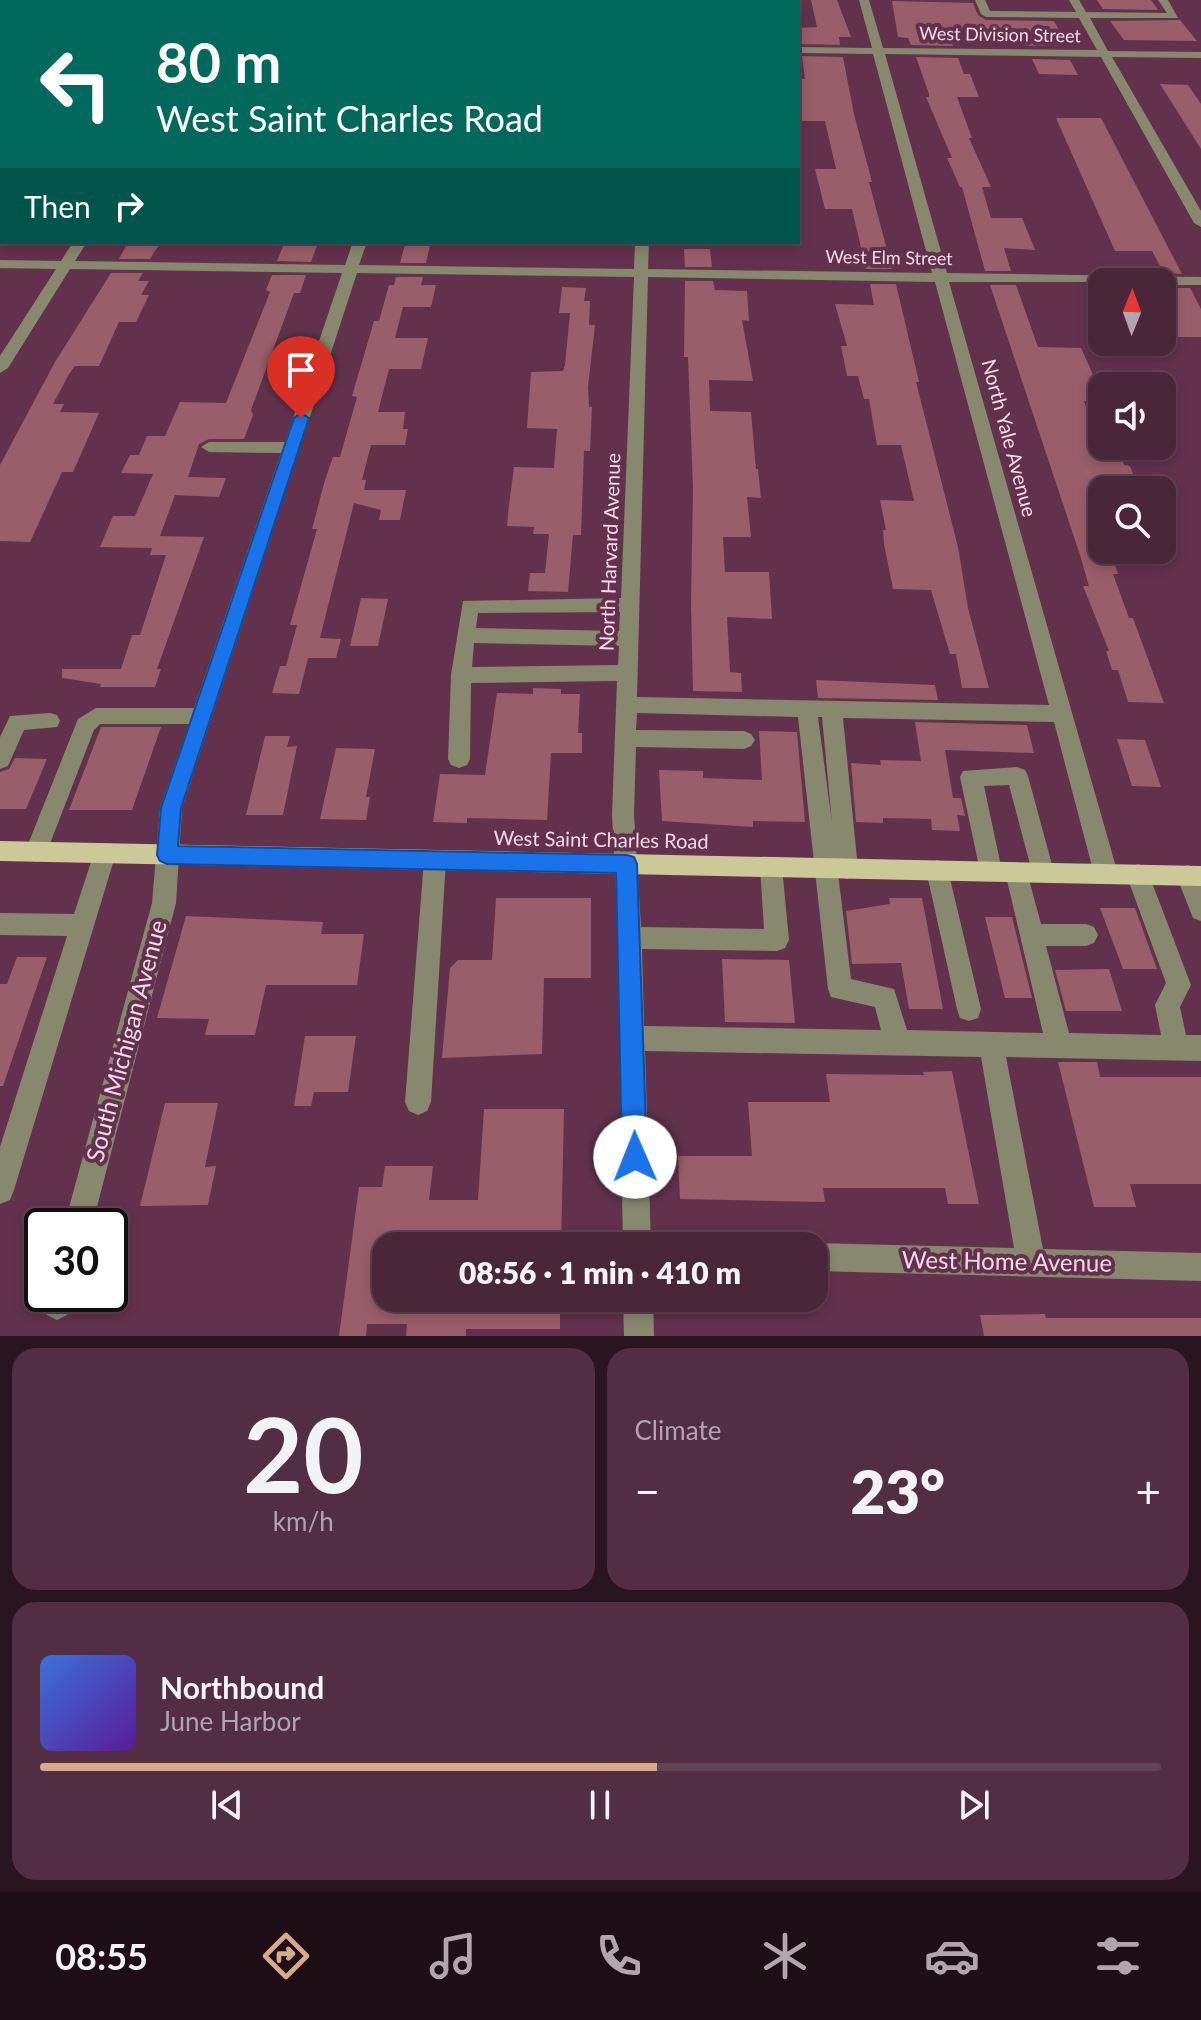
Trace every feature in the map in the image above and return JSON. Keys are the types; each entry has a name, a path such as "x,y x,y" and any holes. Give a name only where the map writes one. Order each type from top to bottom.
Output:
{"main road":[{"name":"West Saint Charles Road","path":"0,851 1194,875"}],"street":[{"path":"980,0 986,14 1174,16 1163,0"},
{"path":"1074,0 1201,223"},
{"name":"North Yale Avenue","path":"867,8 1106,874"},
{"name":"West Division Street","path":"800,50 1201,55"},
{"path":"0,368 79,244"},
{"name":"South Michigan Avenue","path":"83,1208 164,903 171,808 359,244"},
{"name":"North Harvard Avenue","path":"637,1232 630,938 623,814 642,244"},
{"name":"West Elm Street","path":"0,264 1201,281"},
{"path":"209,447 291,448"},
{"path":"459,759 461,675 470,606 630,605"},
{"path":"465,635 629,639"},
{"path":"461,675 628,673"},
{"path":"627,705 1062,714"},
{"path":"807,709 835,868"},
{"path":"832,709 840,989 885,997 897,1042"},
{"path":"36,852 85,725 96,716 202,716"},
{"path":"0,760 17,722 50,721"},
{"path":"626,738 744,740"},
{"path":"1043,872 1017,776 971,777 1004,872 1031,935 1059,1045"},
{"path":"0,1190 105,853"},
{"path":"418,1102 435,860"},
{"path":"630,938 777,940 771,867"},
{"path":"937,870 969,1009"},
{"path":"632,1038 1188,1047 1167,1005 1179,985 1138,874"},
{"path":"1194,875 1201,910"},
{"path":"0,924 83,925"},
{"path":"1031,935 1086,935"},
{"path":"991,1044 1031,1262"},
{"name":"West Home Avenue","path":"828,1257 1200,1270"},
{"path":"638,1312 639,1336"}],"building":[{"path":"811,0 837,0 851,37 839,37 840,45 800,44 800,28 817,27"},
{"path":"1097,0 1151,0 1158,10 1103,9"},
{"path":"892,1 973,3 978,15 986,20 1054,21 1067,45 1026,46 1018,31 970,28 975,38 950,38 953,46 911,45 908,38 898,37"},
{"path":"1180,20 1197,41 1124,40 1110,21"},
{"path":"802,56 843,57 872,182 869,182 892,269 866,269 852,209 825,209 815,169 836,169 825,121 800,121 800,79 805,79"},
{"path":"916,57 958,58 964,74 970,74 979,97 957,97 972,138 969,138 991,187 982,187 991,218 1022,218 1035,250 1004,248 1011,271 985,271 962,187 947,158 952,158 926,97 929,94"},
{"path":"1032,59 1070,60 1078,75 1039,74"},
{"path":"1160,84 1188,85 1201,104 1201,149"},
{"path":"1056,118 1101,118 1182,274 1176,274 1176,268 1161,268 1152,251 1115,251"},
{"path":"127,244 159,245 150,259 119,259"},
{"path":"318,244 311,262 277,261 283,246"},
{"path":"405,244 430,245 426,263 400,263"},
{"path":"684,249 710,249 712,267 685,267"},
{"path":"111,273 143,273 138,281 149,281 141,295 149,295 136,322 119,322 99,366 75,366 69,374 53,404 64,404 60,412 99,413 73,472 62,472 30,542 0,541 0,465 55,362"},
{"path":"272,275 306,275 300,293 294,293 251,410 253,415 244,439 209,439 199,444 188,477 226,478 219,497 175,495 160,536 204,537 157,669 161,669 155,687 100,687 101,684 62,678 62,669 121,669 132,635 140,635 166,555 150,555 152,548 100,547 113,516 135,516 153,474 121,473 130,455 139,455 147,436 165,436 180,402 226,403 270,292 266,290"},
{"path":"396,277 423,277 421,285 436,285 431,307 403,307 395,338 428,338 421,369 389,369 378,412 405,412 403,429 408,429 405,445 371,445 362,480 366,480 364,490 406,490 400,520 379,520 381,510 354,503 320,638 341,639 336,658 308,658 299,694 272,693 280,666 286,666 297,625 290,625 317,529 312,529 325,480 333,457 340,457 357,397 352,396 374,321 379,321 389,285 394,285"},
{"path":"685,281 713,281 715,290 747,291 749,321 742,320 753,381 709,380 710,411 751,412 761,498 747,497 751,537 723,537 725,572 769,572 772,619 727,617 730,672 741,673 742,692 693,691 693,488 688,357 684,357"},
{"path":"870,284 896,284 919,382 916,382 958,547 968,608 989,688 962,688 956,654 950,654 931,590 893,589 884,544 883,530 886,530 880,500 914,501 901,445 877,445 869,399 864,399 858,376 847,376 841,346 847,346 835,304 874,305"},
{"path":"990,285 1016,285 1038,347 1081,348 1091,370 1088,372 1088,401 1084,401 1088,412 1088,460 1122,460 1124,465 1130,466 1134,476 1088,476 1088,564 1115,564 1118,574 1113,574 1129,618 1133,618 1164,703 1128,702 1118,670 1112,670 1106,651 1109,651 1083,586 1089,586"},
{"path":"562,287 586,288 584,301 590,301 589,325 595,325 588,387 589,407 592,407 590,451 584,451 581,535 573,535 568,592 528,591 530,573 545,573 549,534 533,534 534,527 507,526 509,505 514,467 554,468 557,429 527,428 531,372 563,371 565,365 570,313 559,313"},
{"path":"1176,288 1190,288 1201,309 1201,337 1176,337"},
{"path":"361,598 388,599 378,646 350,646"},
{"path":"816,680 935,685 938,700 818,698"},
{"path":"533,688 561,689 561,694 580,694 578,733 582,733 582,753 551,753 547,820 467,818 467,823 433,822 440,774 485,775 497,693 533,694"},
{"path":"915,722 1027,725 1034,753 945,750 953,798 961,798 965,816 957,815 960,831 932,830 931,819 883,818 883,823 856,822 851,763 881,765 880,760 921,761"},
{"path":"101,727 161,727 132,810 69,810"},
{"path":"759,731 797,732 805,822 753,821 753,827 662,821 659,770 703,771 703,778 762,780"},
{"path":"265,736 290,736 287,747 297,746 283,815 246,815"},
{"path":"1117,739 1145,740 1161,787 1132,786"},
{"path":"336,748 375,749 366,797 370,797 366,820 320,819"},
{"path":"15,758 47,759 26,809 0,809 0,772 9,769"},
{"path":"496,898 591,898 591,978 544,978 542,1054 442,1058 450,968 458,960 492,960"},
{"path":"889,898 922,898 943,1009 909,1009 901,963 852,964 846,911 890,904"},
{"path":"1100,908 1135,908 1157,969 1123,969"},
{"path":"186,916 323,922 321,934 364,934 357,985 266,985 255,1035 205,1035 209,1019 157,1018"},
{"path":"985,917 1012,917 1032,998 1005,998"},
{"path":"17,957 47,957 3,1086 0,1086 0,984 7,984"},
{"path":"722,959 789,960 795,1023 725,1022"},
{"path":"1109,969 1122,1011 1066,1011 1055,970"},
{"path":"305,1036 356,1036 348,1092 314,1092 311,1106 294,1106"},
{"path":"1058,1062 1097,1062 1100,1077 1201,1077 1201,1184 1130,1184 1136,1207 1094,1207"},
{"path":"952,1071 979,1204 948,1204 945,1188 823,1188 825,1202 680,1199 678,1156 752,1156 748,1102 830,1102 826,1074 924,1075 923,1072"},
{"path":"165,1103 218,1103 205,1167 216,1166 208,1205 140,1206"},
{"path":"484,1109 564,1109 561,1232 372,1232 372,1312 560,1312 560,1329 466,1329 466,1336 406,1336 407,1324 367,1324 366,1336 339,1336 359,1187 382,1187 385,1166 433,1166 429,1200 478,1200"},
{"path":"1045,1314 1046,1318 1201,1318 1201,1336 984,1336 980,1315"}],"route":[{"path":"301,418 171,808 167,855 627,864 635,1157"}]}
